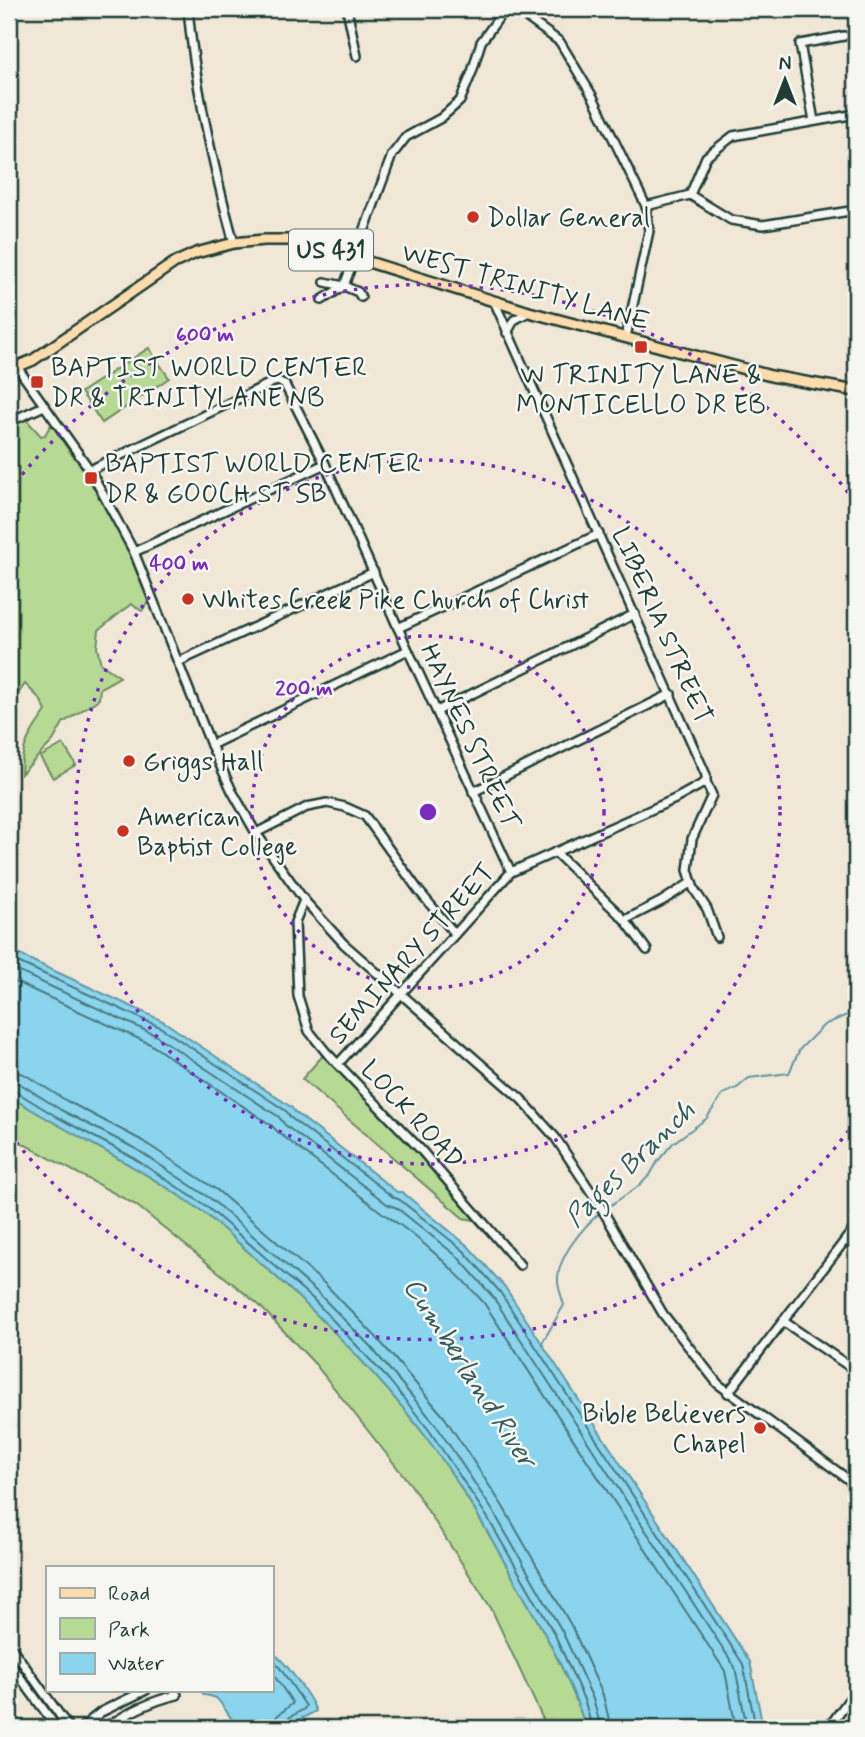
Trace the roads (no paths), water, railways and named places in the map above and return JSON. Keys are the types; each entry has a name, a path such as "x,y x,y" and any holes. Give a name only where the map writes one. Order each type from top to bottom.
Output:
{"main road":[{"name":"WEST TRINITY LANE","path":"13,368 33,360 68,338 174,263 196,253 234,243 291,240 529,312 771,376 856,391"},
{"path":"9,356 13,368"}],"street":[{"path":"188,9 192,56 211,151 234,243"},
{"path":"347,9 357,56"},
{"path":"322,300 344,286 391,155 406,136 441,118 460,101 481,42 505,9"},
{"path":"515,9 560,41 593,97 646,205 649,231 626,337"},
{"path":"814,121 800,44 844,36"},
{"path":"690,195 706,157 733,136 856,114"},
{"path":"646,205 690,195 730,220 763,225 856,210"},
{"path":"325,282 358,292 360,298"},
{"name":"LIBERIA STREET","path":"494,301 706,775 712,795 692,839 688,870 717,937"},
{"path":"507,333 514,320 529,312"},
{"path":"13,368 90,470 134,552 232,791 256,833 304,900 344,944 521,1099 555,1137 663,1314 718,1384 856,1485"},
{"name":"HAYNES STREET","path":"90,470 278,381 285,385 325,464 511,872"},
{"path":"9,422 44,406"},
{"path":"134,552 325,464"},
{"path":"398,628 599,534"},
{"path":"178,662 374,572"},
{"path":"437,711 635,614"},
{"path":"211,745 408,650"},
{"path":"473,792 671,694"},
{"name":"SEMINARY STREET","path":"338,1065 511,872 706,782"},
{"path":"256,833 307,807 327,803 365,816 454,934"},
{"path":"555,852 625,920 647,950"},
{"path":"625,920 692,882"},
{"name":"LOCK ROAD","path":"304,900 295,922 298,996 309,1031 338,1065 421,1150 520,1265"},
{"path":"729,1393 856,1226"},
{"path":"846,1240 856,1248"},
{"path":"783,1321 856,1371"},
{"path":"9,1644 69,1728"},
{"path":"9,1662 57,1728"},
{"path":"828,1728 856,1690"},
{"path":"81,1728 102,1712 142,1692"},
{"path":"105,1728 145,1705 175,1692"}],"water":[{"name":"Cumberland River","path":"9,950 163,1021 291,1107 468,1246 505,1287 750,1662 763,1728 586,1728 555,1653 472,1505 423,1433 367,1366 306,1304 199,1209 153,1179 9,1096"},
{"path":"273,1653 296,1678 316,1711 284,1728 238,1728 218,1699 202,1692 273,1692"}],"waterway":[{"name":"Pages Branch","path":"605,1209 650,1175 673,1143 706,1119 723,1094 737,1088 749,1078 789,1073 800,1049 824,1025 856,1011"},
{"name":"Pages Branch","path":"542,1343 564,1305 558,1283 561,1263 579,1234 601,1212"}],"place":[{"name":"Dollar General","path":"473,217"},
{"name":"W TRINITY LANE & MONTICELLO DR EB","path":"641,347"},
{"name":"BAPTIST WORLD CENTER DR & TRINITYLANE NB","path":"37,382"},
{"name":"BAPTIST WORLD CENTER DR & GOOCH ST SB","path":"91,478"},
{"name":"Whites Creek Pike Church of Christ","path":"188,599"},
{"name":"Griggs Hall","path":"129,761"},
{"name":"American Baptist College","path":"123,831"},
{"name":"Bible Believers Chapel","path":"760,1428"}]}
